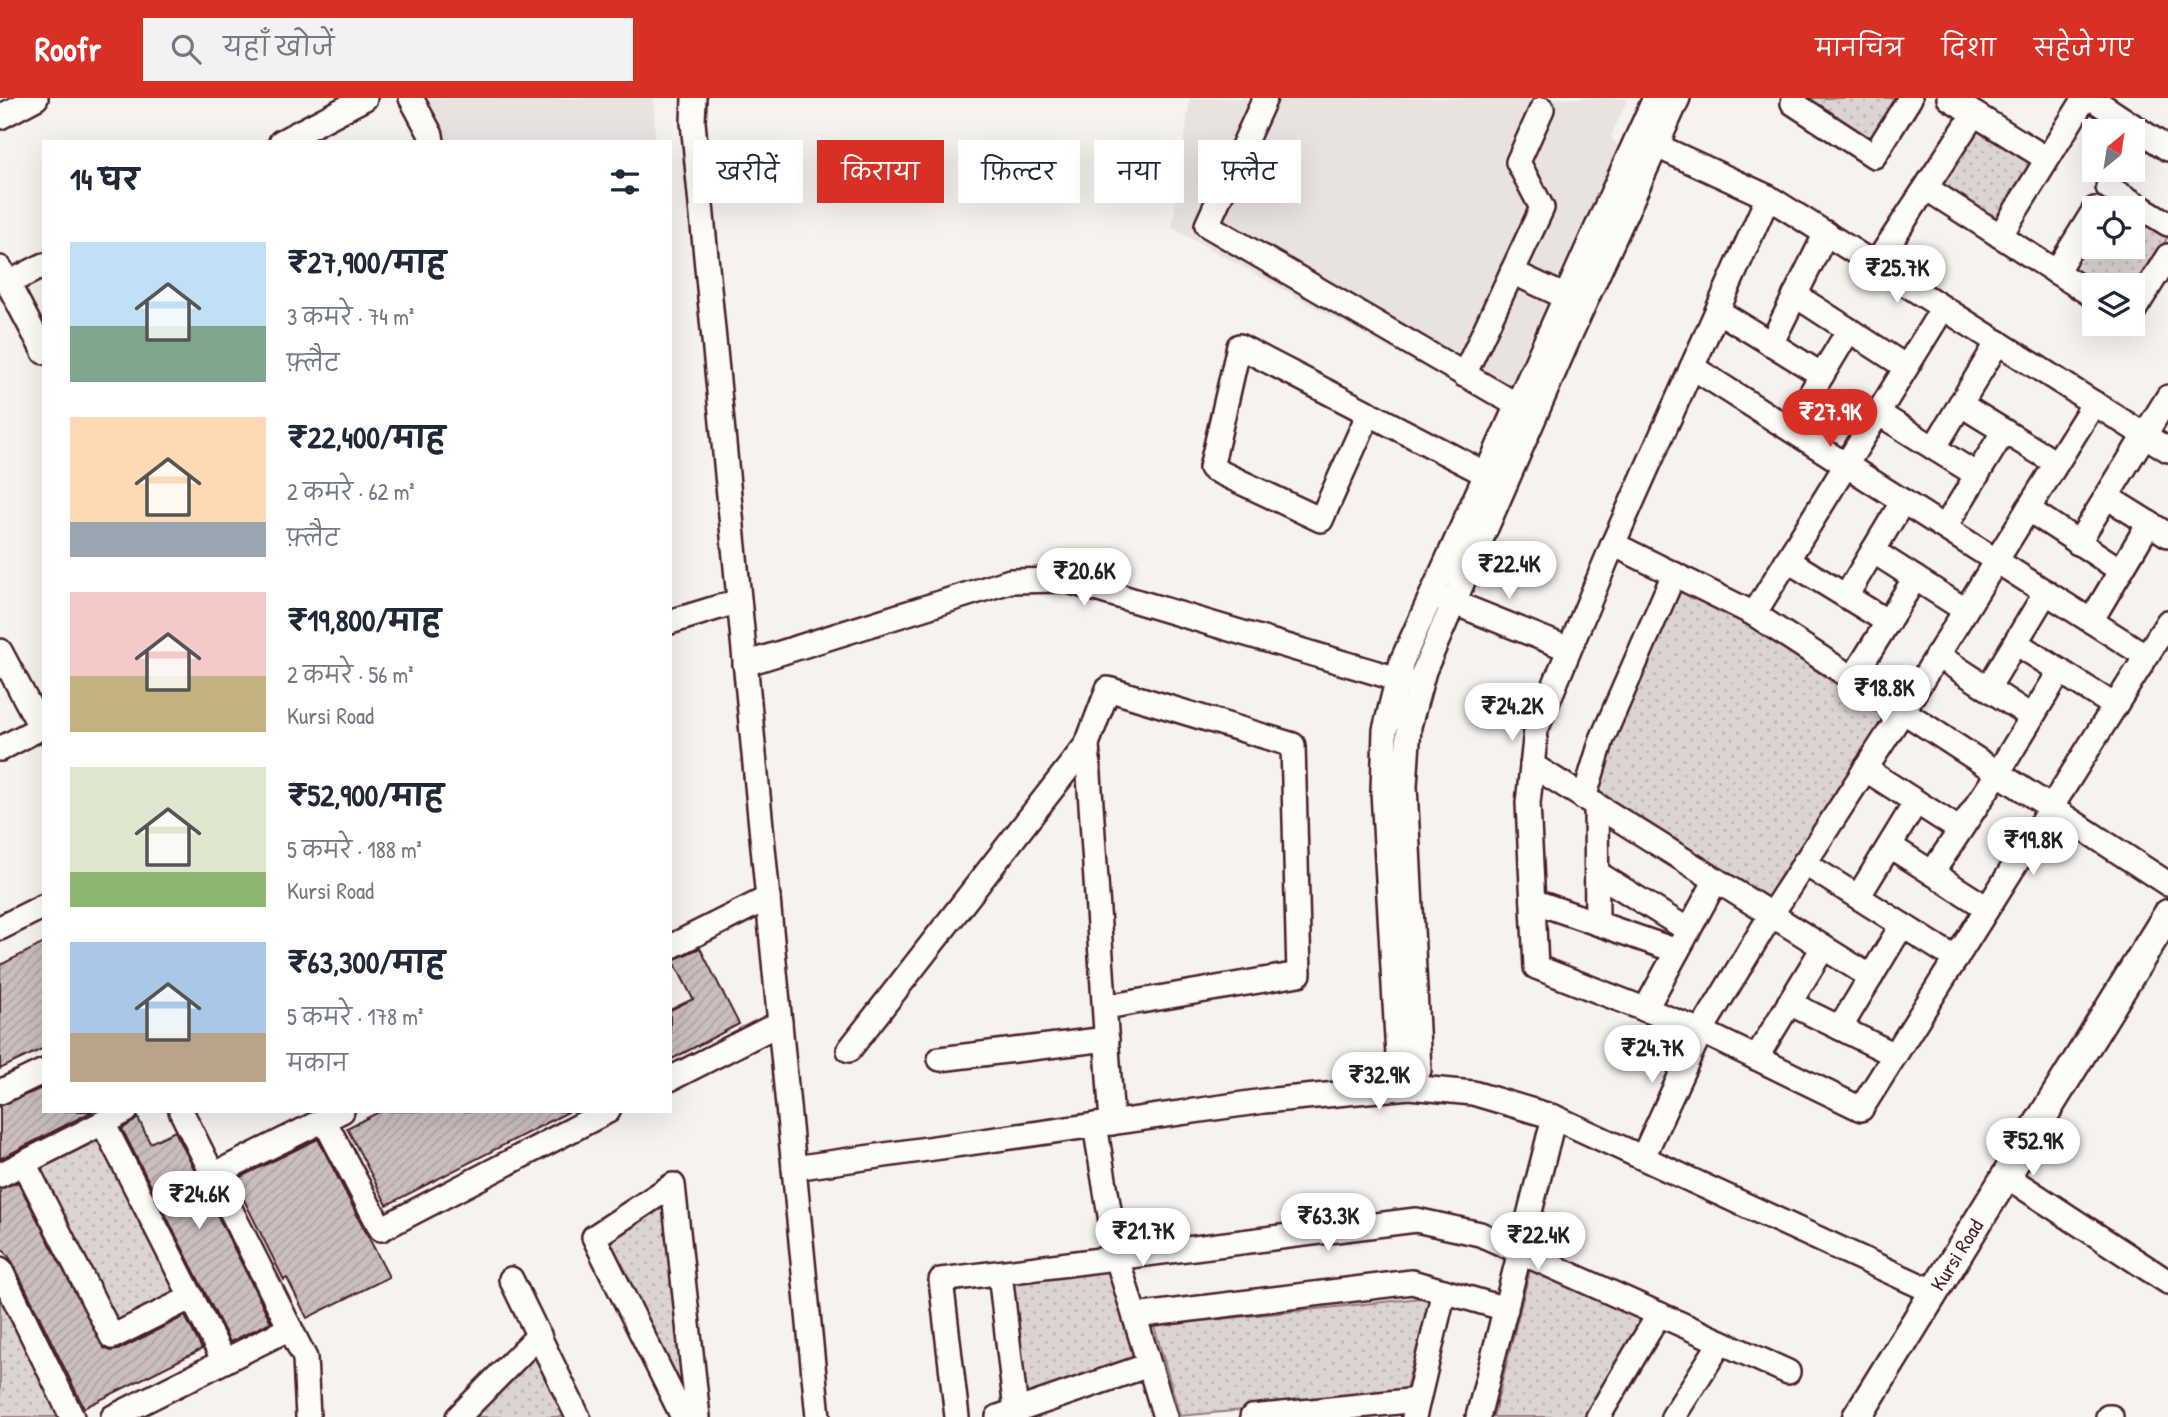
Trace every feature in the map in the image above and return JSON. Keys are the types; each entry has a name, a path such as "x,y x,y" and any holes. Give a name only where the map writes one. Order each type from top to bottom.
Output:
{"main road":[{"name":"Kursi Road","path":"1857,1417 2168,914"}],"street":[{"path":"0,117 36,98"},
{"path":"285,140 365,98"},
{"path":"411,98 432,140"},
{"path":"694,98 693,122 818,1417"},
{"path":"1265,98 1207,225 1517,405"},
{"path":"1409,1087 1419,1070 1405,786 1409,726 1424,671 1564,348 1647,141 1656,98"},
{"path":"1409,1087 1399,1074 1383,791 1385,730 1402,661 1566,297 1647,141 1678,98"},
{"path":"1795,98 1793,103 1874,156 1910,98"},
{"path":"1949,98 2047,159"},
{"path":"2000,236 2085,98"},
{"path":"2091,98 2115,119"},
{"path":"1464,374 1542,208 1518,162 1542,109"},
{"path":"1875,265 1974,114"},
{"path":"1647,141 1768,197 2168,450"},
{"path":"2146,142 2168,149"},
{"path":"2118,182 2168,225"},
{"path":"1926,188 2082,289"},
{"path":"1768,197 1613,544 1536,730 1528,803 1536,967 1701,1031 1861,1109 2168,622"},
{"path":"2056,272 2082,230"},
{"path":"1771,344 1825,233"},
{"path":"2145,293 2168,256"},
{"path":"42,266 4,276 42,348"},
{"path":"1512,272 1566,297"},
{"path":"1795,295 1906,367"},
{"path":"1754,614 1943,308"},
{"path":"1717,311 1822,375"},
{"path":"1790,428 1849,330"},
{"path":"1934,448 1998,342"},
{"path":"1369,413 1321,520 1211,468 1239,346 1369,413 1486,474"},
{"path":"1692,367 2146,656"},
{"path":"2078,542 2168,397"},
{"path":"1643,1157 1701,1031 1771,915 1903,711 2094,403"},
{"path":"1960,404 2056,463"},
{"path":"1878,413 1977,475"},
{"path":"1945,527 2004,431"},
{"path":"2091,621 2120,570 2159,529 2107,497"},
{"path":"1846,596 1903,500"},
{"path":"2028,509 2120,570"},
{"path":"1613,544 1754,614 2168,884"},
{"path":"1873,551 1965,610"},
{"path":"1787,560 1888,622"},
{"path":"1597,923 1597,873 1590,801 1602,739 1674,574"},
{"path":"1853,678 1915,578"},
{"path":"745,664 1010,581 1065,580 1420,686"},
{"path":"1988,688 2046,592"},
{"path":"1432,594 1569,649"},
{"path":"672,621 739,601"},
{"path":"2016,643 2115,706"},
{"path":"1937,655 2032,717"},
{"path":"0,749 42,727 2,658"},
{"path":"1932,873 1998,773 2060,671"},
{"path":"849,1050 1087,744 1108,689 1293,745 1299,974 1105,1007"},
{"path":"1087,744 1107,1040 1103,1124 1117,1258 1165,1417"},
{"path":"1532,765 1871,977"},
{"path":"1865,769 1960,830"},
{"path":"1858,897 1916,802"},
{"path":"1889,846 1987,908"},
{"path":"1804,863 1956,959"},
{"path":"1597,873 1683,941"},
{"path":"1645,1010 1716,880"},
{"path":"672,946 768,898"},
{"path":"1533,901 1597,923 1683,941"},
{"path":"0,928 42,907"},
{"path":"1840,1028 1902,925"},
{"path":"1756,1058 1823,948"},
{"path":"1789,1003 1895,1055"},
{"path":"672,1078 780,1023"},
{"path":"940,1059 1107,1040"},
{"path":"0,1092 42,1071"},
{"path":"794,1168 1264,1101 1409,1087 1473,1093 1554,1117 1934,1292"},
{"path":"0,1175 122,1113"},
{"path":"182,1113 305,1358 308,1417"},
{"path":"214,1175 333,1116 381,1229 604,1113"},
{"path":"1478,1417 1554,1117"},
{"path":"103,1123 224,1361"},
{"path":"24,1163 112,1337 192,1297"},
{"path":"2006,1176 2168,1282"},
{"path":"683,1417 594,1237 673,1185 698,1417"},
{"path":"957,1417 941,1280 1416,1220 1480,1234 1788,1372"},
{"path":"0,1269 72,1417"},
{"path":"1000,1273 1007,1414 1149,1364"},
{"path":"511,1279 578,1417"},
{"path":"1135,1316 1412,1282 1506,1308"},
{"path":"1252,1417 1416,1409 1444,1291"},
{"path":"1598,1417 1659,1314"},
{"path":"113,1417 290,1328"},
{"path":"458,1417 539,1335"},
{"path":"1673,1417 1721,1342"}],"shaded area":[{"path":"426,98 654,98 655,140 446,140"},
{"path":"1190,98 1628,98 1611,136 1618,146 1511,385 1491,405 1172,228 1175,203 1184,203 1184,141"},
{"path":"1805,98 1899,98 1871,146"},
{"path":"1977,127 2035,164 1997,223 1940,187"},
{"path":"2145,218 2168,232 2168,237 2145,275 2145,273 2082,273 2082,277 2071,271 2082,253 2082,259 2145,259"},
{"path":"1674,586 1752,627 1886,718 1771,900 1592,792"},
{"path":"101,1139 178,1293 117,1323 40,1169"},
{"path":"667,1199 686,1401 608,1238"},
{"path":"1110,1268 1137,1361 1023,1399 1011,1280"},
{"path":"1530,1270 1647,1318 1588,1417 1493,1417"},
{"path":"0,1289 64,1417 0,1417"},
{"path":"1431,1297 1404,1395 1180,1416 1154,1326"},
{"path":"538,1354 567,1417 473,1417"}],"building":[{"path":"42,944 42,1049 0,1069 0,965"},
{"path":"700,948 739,1024 672,1059 672,1009 693,999 673,960"},
{"path":"42,1088 42,1113 89,1113 0,1159 0,1106"},
{"path":"377,1113 566,1113 387,1205 347,1128"},
{"path":"138,1118 150,1143 175,1131 271,1322 230,1342 122,1129"},
{"path":"318,1139 389,1277 307,1318 287,1278 284,1280 234,1180"},
{"path":"18,1182 104,1348 118,1350 185,1316 202,1349 84,1408 13,1263 4,1250 0,1252 0,1189"}]}
